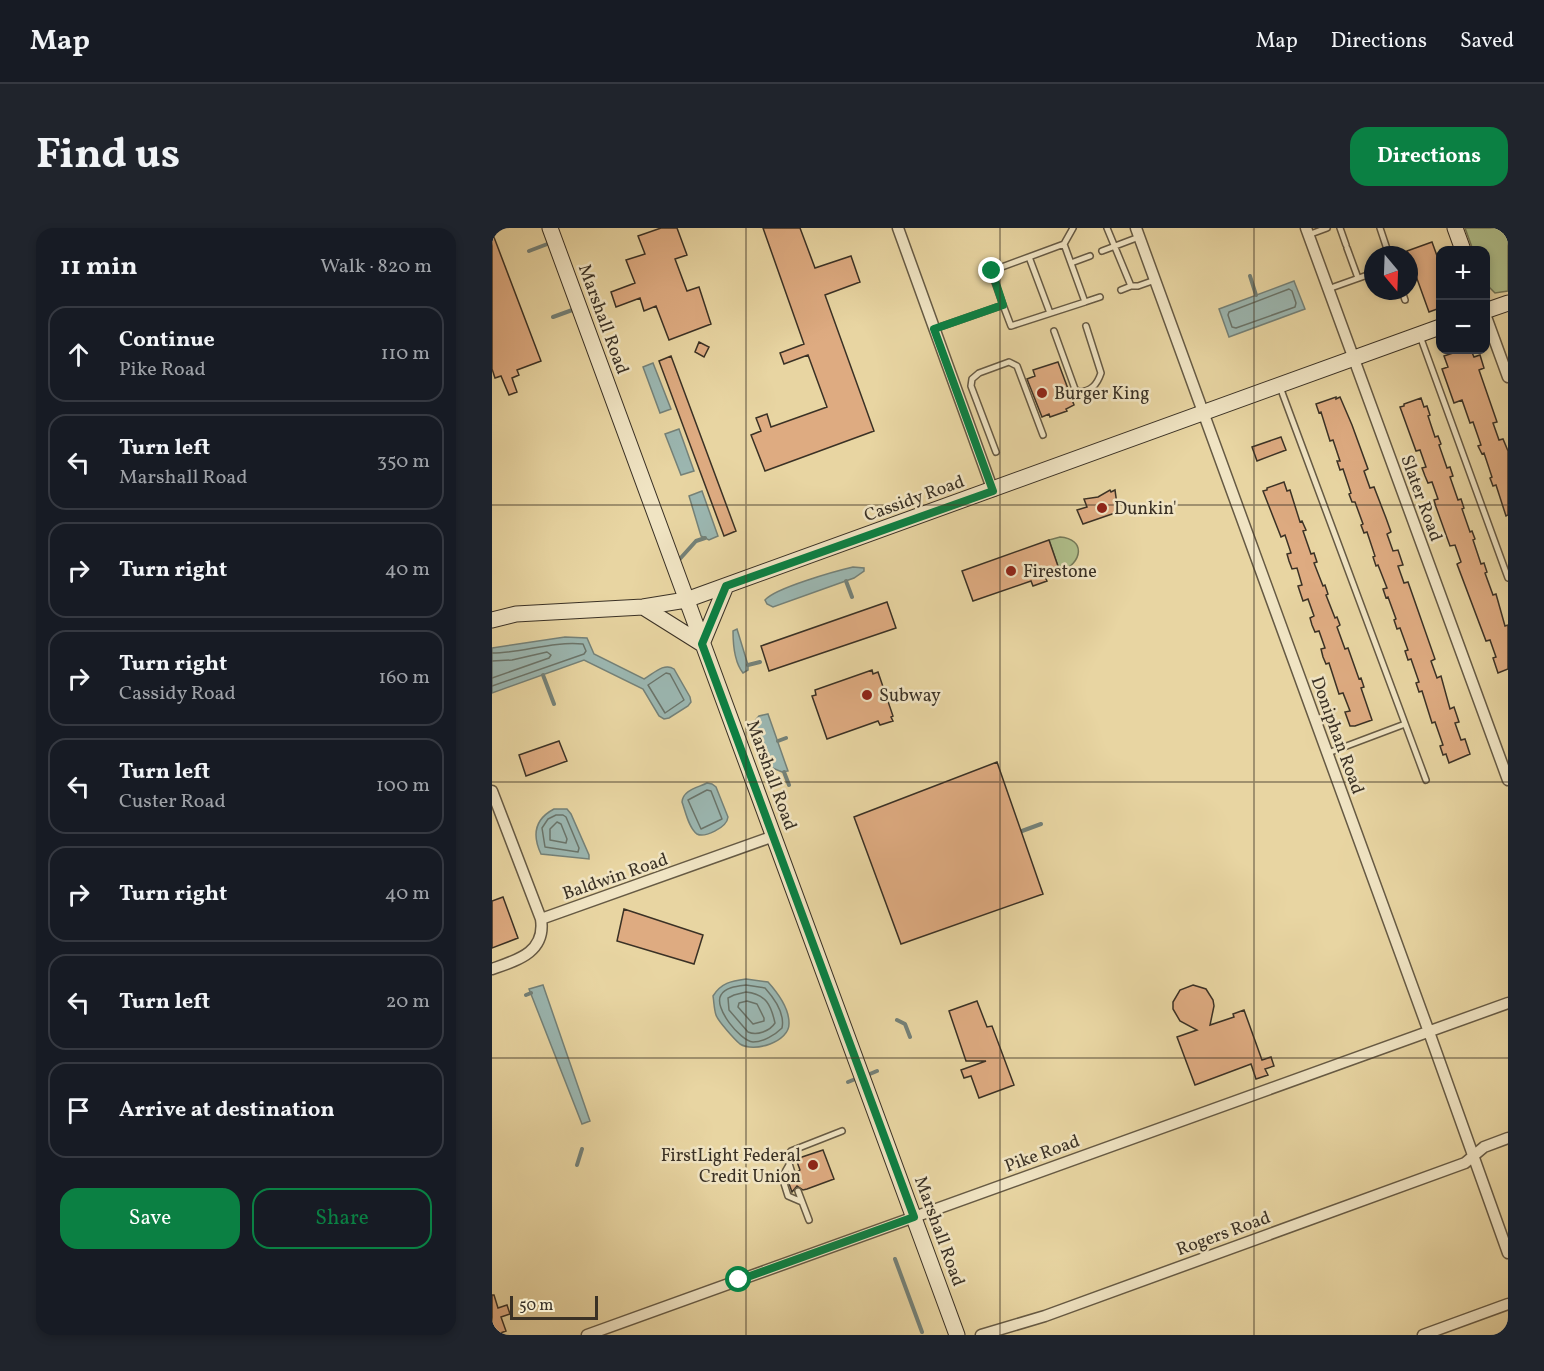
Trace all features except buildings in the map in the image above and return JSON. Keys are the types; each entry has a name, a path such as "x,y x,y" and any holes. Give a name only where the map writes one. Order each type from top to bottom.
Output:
{"street":[{"name":"Marshall Road","path":"550,228 957,1335"},
{"path":"898,228 993,491"},
{"path":"1455,228 1462,246"},
{"name":"Slater Road","path":"1307,232 1508,780"},
{"name":"Doniphan Road","path":"1138,233 1430,1032 1508,1253"},
{"path":"1490,311 1508,303"},
{"path":"1490,327 1507,374"},
{"name":"Cassidy Road","path":"492,620 516,614 643,607 686,600 993,491 1203,412 1436,329"},
{"path":"643,607 702,644 726,586"},
{"path":"492,969 515,960 536,946 541,937 541,919 493,796"},
{"name":"Baldwin Road","path":"541,919 774,837"},
{"name":"Pike Road","path":"587,1335 1508,1003"},
{"name":"Rogers Road","path":"981,1335 1045,1316 1465,1163 1484,1147 1508,1138"},
{"path":"1423,1335 1508,1304"}],"lane":[{"path":"1073,228 1064,244 992,271 1011,326 1100,297"},
{"path":"1107,228 1131,286"},
{"path":"1307,232 1327,228"},
{"path":"1340,228 1358,278"},
{"path":"1380,228 1386,246"},
{"path":"1102,251 1138,233"},
{"path":"1064,244 1085,302"},
{"path":"1071,262 1090,256"},
{"path":"1029,257 1050,313"},
{"path":"1328,289 1364,276"},
{"path":"1121,290 1155,280"},
{"path":"934,329 1003,305"},
{"path":"1054,331 1075,389 1082,392 1096,386 1101,373 1086,326"},
{"path":"1420,335 1508,578"},
{"path":"996,452 971,386 972,379 979,373 1009,362 1017,366 1043,435"},
{"path":"1280,385 1426,780"},
{"path":"1328,753 1405,724"},
{"path":"792,1173 787,1157 791,1150 842,1131"},
{"path":"789,1165 782,1177 788,1196 802,1202"},
{"path":"798,1191 809,1220"}],"green space":[{"path":"1465,228 1508,228 1508,291 1495,293 1490,288 1490,246 1472,246"},
{"path":"1060,537 1074,542 1078,552 1073,563 1060,572 1049,540"}],"water":[{"path":"1294,281 1305,309 1229,337 1219,309"},
{"path":"653,363 671,409 660,413 643,367"},
{"path":"679,429 694,471 681,475 665,434"},
{"path":"702,491 718,536 709,540 701,536 689,496"},
{"path":"853,567 864,568 864,571 854,578 773,607 765,600 793,585"},
{"path":"737,629 748,665 748,670 743,673 736,659 734,647 733,631"},
{"path":"565,637 587,638 594,654 644,679 662,668 674,669 691,702 669,718 664,719 659,716 643,689 584,660 492,693 492,648"},
{"path":"768,714 788,771 782,772 770,767 754,722 759,716"},
{"path":"707,783 716,787 728,817 720,828 700,835 694,832 682,802 688,792"},
{"path":"554,809 567,809 571,814 589,859 541,854 536,834 537,828 543,818"},
{"path":"746,979 768,982 785,1006 789,1023 788,1030 784,1036 770,1044 754,1047 740,1044 716,1015 713,996 719,988 727,983"},
{"path":"543,985 590,1121 582,1124 529,989"}],"waterway":[{"path":"529,251 550,243"},
{"path":"1250,276 1256,295"},
{"path":"553,317 575,309"},
{"path":"678,561 696,541 705,538"},
{"path":"846,581 852,597"},
{"path":"748,665 760,662"},
{"path":"543,675 554,704"},
{"path":"778,741 786,738"},
{"path":"784,772 789,785"},
{"path":"1022,831 1041,824"},
{"path":"526,995 531,993"},
{"path":"897,1020 905,1024 910,1037"},
{"path":"865,1076 877,1071"},
{"path":"848,1082 858,1078"},
{"path":"577,1165 582,1149"},
{"path":"895,1259 922,1332"}],"place":[{"name":"Burger King","path":"1042,393"},
{"name":"Dunkin'","path":"1102,508"},
{"name":"Firestone","path":"1011,571"},
{"name":"Subway","path":"867,695"},
{"name":"FirstLight Federal Credit Union","path":"813,1165"}],"route":[{"path":"739,1280 914,1217 702,644 726,586 993,491 934,329 1003,305 992,271"}]}
